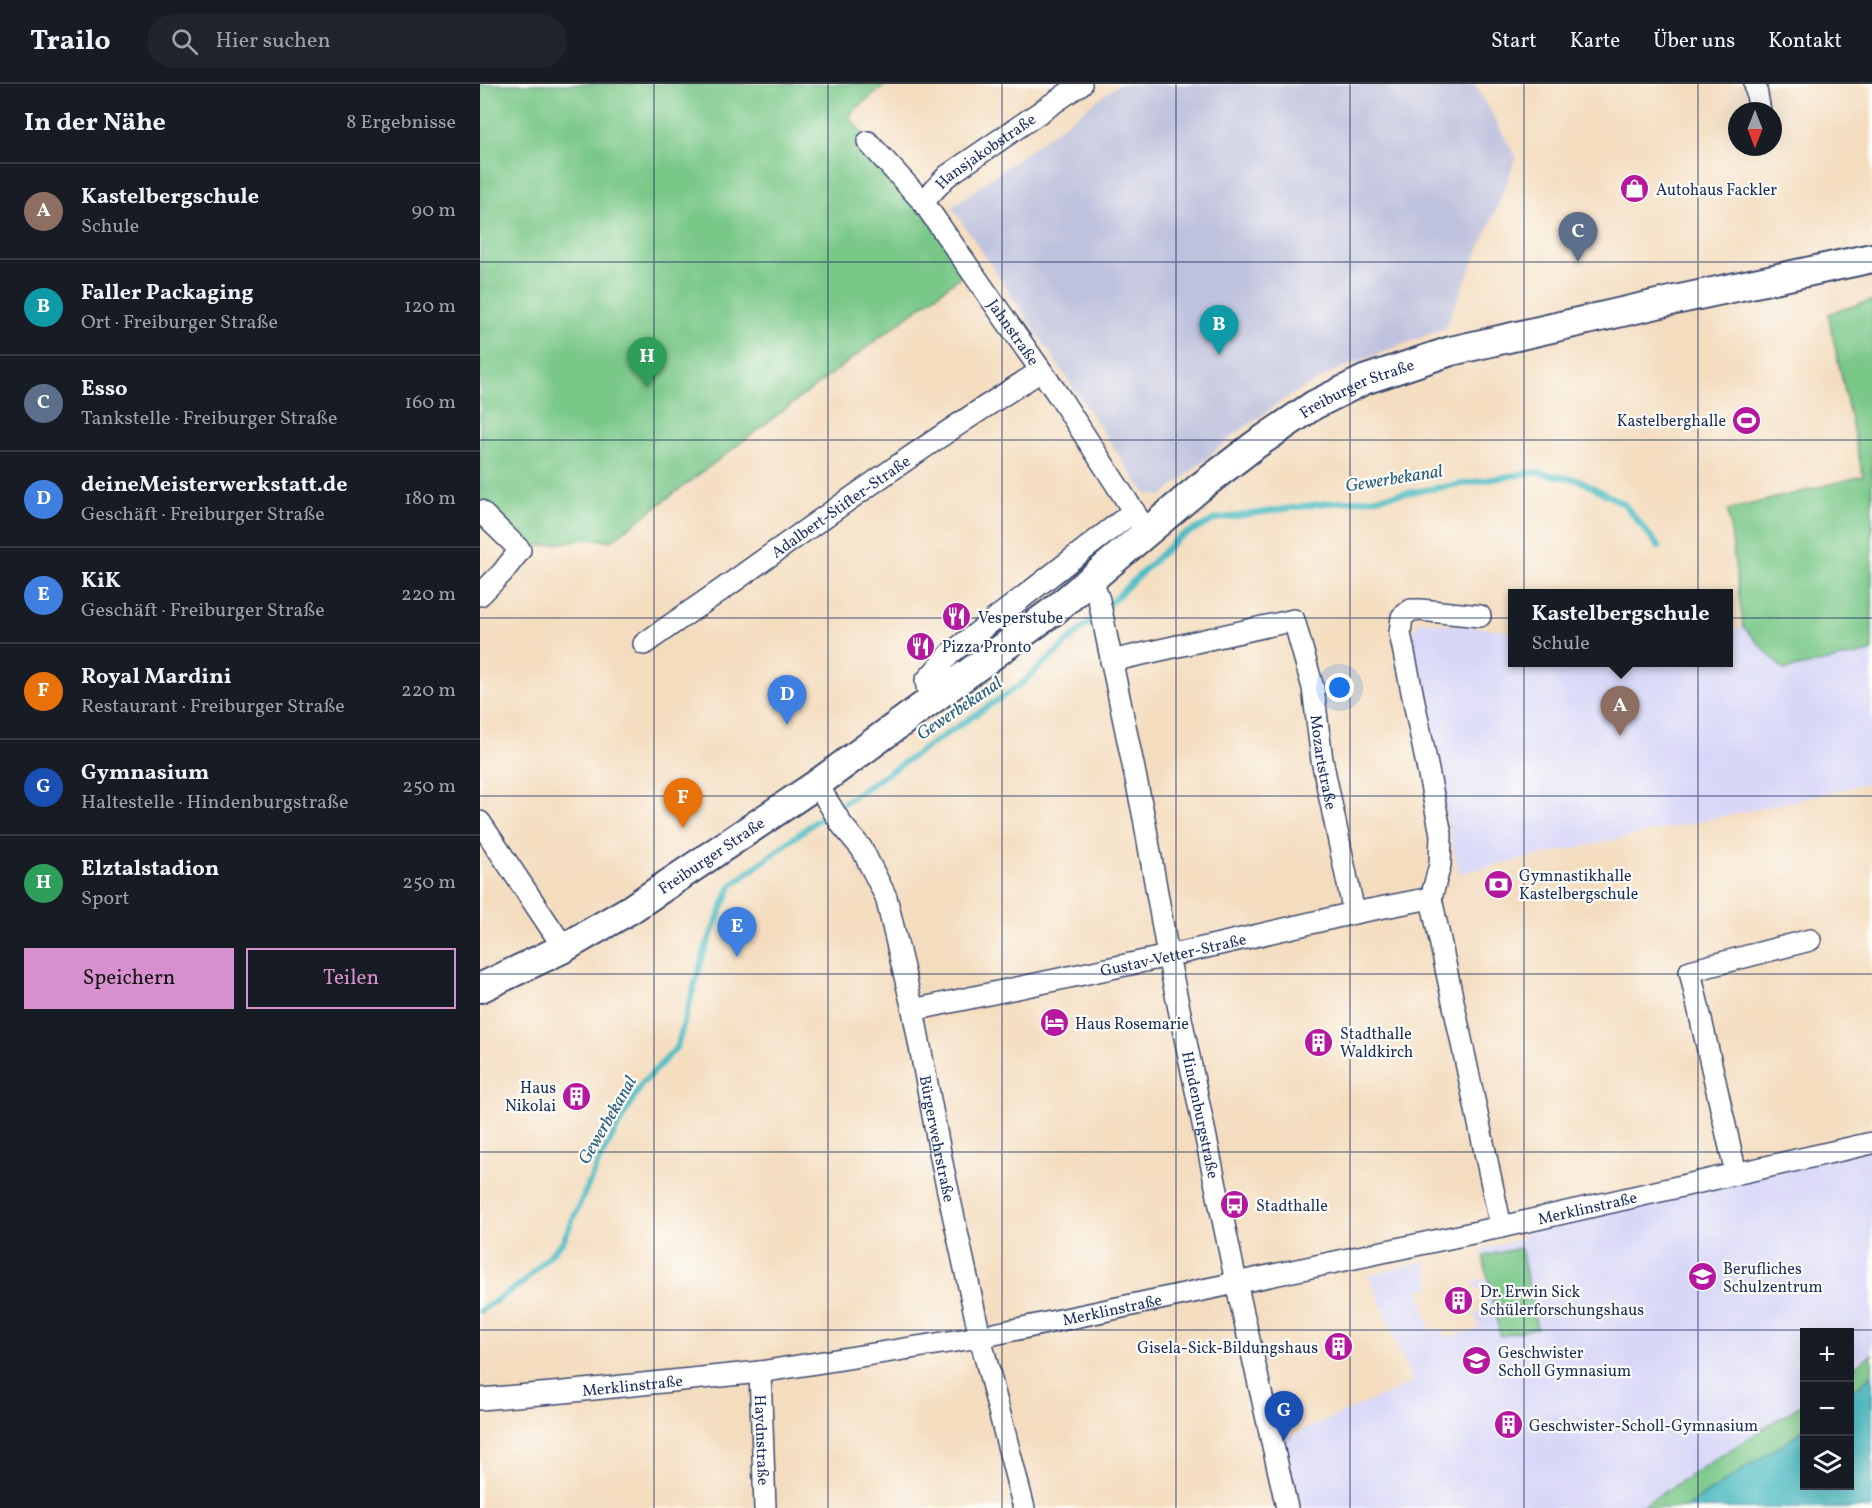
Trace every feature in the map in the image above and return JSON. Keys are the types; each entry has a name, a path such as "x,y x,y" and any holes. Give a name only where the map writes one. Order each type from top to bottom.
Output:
{"street":[{"name":"Hansjakobstraße","path":"923,202 948,176 1082,84"},
{"path":"1755,84 1758,102"},
{"name":"Jahnstraße","path":"868,141 923,202 1041,371 1140,521"},
{"name":"Freiburger Straße","path":"930,702 926,681 951,653 1140,521 1199,488 1255,445 1314,405 1364,380 1408,364 1482,343 1872,258"},
{"name":"Adalbert-Stifter-Straße","path":"644,644 905,460 978,410 1041,371"},
{"path":"480,511 520,550 502,573 480,595"},
{"name":"Freiburger Straße","path":"480,988 564,948 655,895 821,791 930,702 1056,609 1095,590 1140,521"},
{"name":"Hindenburgstraße","path":"1095,590 1144,818 1168,956 1236,1282 1287,1508"},
{"path":"1480,616 1412,610 1402,617 1400,633 1441,834 1440,865 1431,898 1501,1227"},
{"name":"Mozartstraße","path":"1111,661 1294,620 1314,688 1322,760 1354,914"},
{"name":"Bürgerwehrstraße","path":"821,791 842,825 862,849 886,897 913,1010 943,1168 980,1337 1024,1508"},
{"path":"480,822 564,948"},
{"name":"Gustav-Vetter-Straße","path":"913,1010 1431,898"},
{"path":"1736,1174 1690,971 1810,940"},
{"name":"Merklinstraße","path":"480,1399 760,1372 980,1337 1501,1227 1872,1143"},
{"name":"Haydnstraße","path":"760,1372 765,1508"}],"shaded area":[{"path":"1119,84 1475,84 1516,157 1502,196 1445,328 1339,369 1284,399 1234,435 1162,496 1147,494 1136,481 952,207"},
{"path":"1419,621 1508,631 1508,667 1733,667 1733,629 1743,627 1784,670 1872,652 1872,782 1459,873 1409,640"},
{"name":"Berufliches Schulzentrum","path":"1872,1143 1872,1354 1854,1367 1854,1328 1800,1328 1800,1406 1639,1508 1287,1508 1273,1443 1413,1383 1369,1275 1426,1261 1431,1287 1420,1290 1430,1332 1442,1329 1445,1338 1479,1329 1474,1313 1487,1309 1481,1289 1475,1290 1473,1280 1487,1279 1482,1249 1525,1238 1522,1222"}],"green space":[{"path":"480,84 887,84 854,110 849,117 969,270 611,541 586,539 542,546 532,544 529,547 480,503"},
{"path":"1872,300 1872,652 1784,670 1743,627 1728,510 1863,476 1828,314"},
{"path":"1521,1248 1537,1328 1500,1336 1483,1256"},
{"path":"1872,1354 1872,1375 1854,1390 1854,1382 1854,1367"},
{"path":"1800,1406 1800,1433 1690,1506 1685,1508 1639,1508"}],"water":[{"path":"1872,1375 1872,1508 1685,1508 1800,1433 1800,1490 1854,1490 1854,1390"}],"waterway":[{"name":"Gewerbekanal","path":"1105,608 1178,538 1216,519 1369,499 1535,472 1579,480 1624,504 1659,547"},
{"name":"Gewerbekanal","path":"480,1311 524,1282 563,1241 600,1159 641,1085 677,1047 704,952 731,886 816,821 1020,685 1097,615"}],"place":[{"name":"Autohaus Fackler","path":"1635,189"},
{"name":"Esso","path":"1578,262"},
{"name":"Faller Packaging","path":"1219,355"},
{"name":"Elztalstadion","path":"647,387"},
{"name":"Kastelberghalle","path":"1747,420"},
{"name":"Vesperstube","path":"957,617"},
{"name":"Pizza Pronto","path":"921,646"},
{"name":"deineMeisterwerkstatt.de","path":"787,725"},
{"name":"Kastelbergschule","path":"1620,736"},
{"name":"Royal Mardini","path":"683,828"},
{"name":"Gymnastikhalle Kastelbergschule","path":"1498,884"},
{"name":"KiK","path":"737,957"},
{"name":"Haus Rosemarie","path":"1054,1023"},
{"name":"Stadthalle Waldkirch","path":"1319,1042"},
{"name":"Haus Nikolai","path":"577,1096"},
{"name":"Stadthalle","path":"1235,1205"},
{"name":"Berufliches Schulzentrum","path":"1702,1277"},
{"name":"Dr. Erwin Sick Schülerforschungshaus","path":"1459,1300"},
{"name":"Gisela-Sick-Bildungshaus","path":"1339,1347"},
{"name":"Geschwister Scholl Gymnasium","path":"1477,1361"},
{"name":"Geschwister-Scholl-Gymnasium","path":"1508,1425"},
{"name":"Gymnasium","path":"1284,1441"}]}
